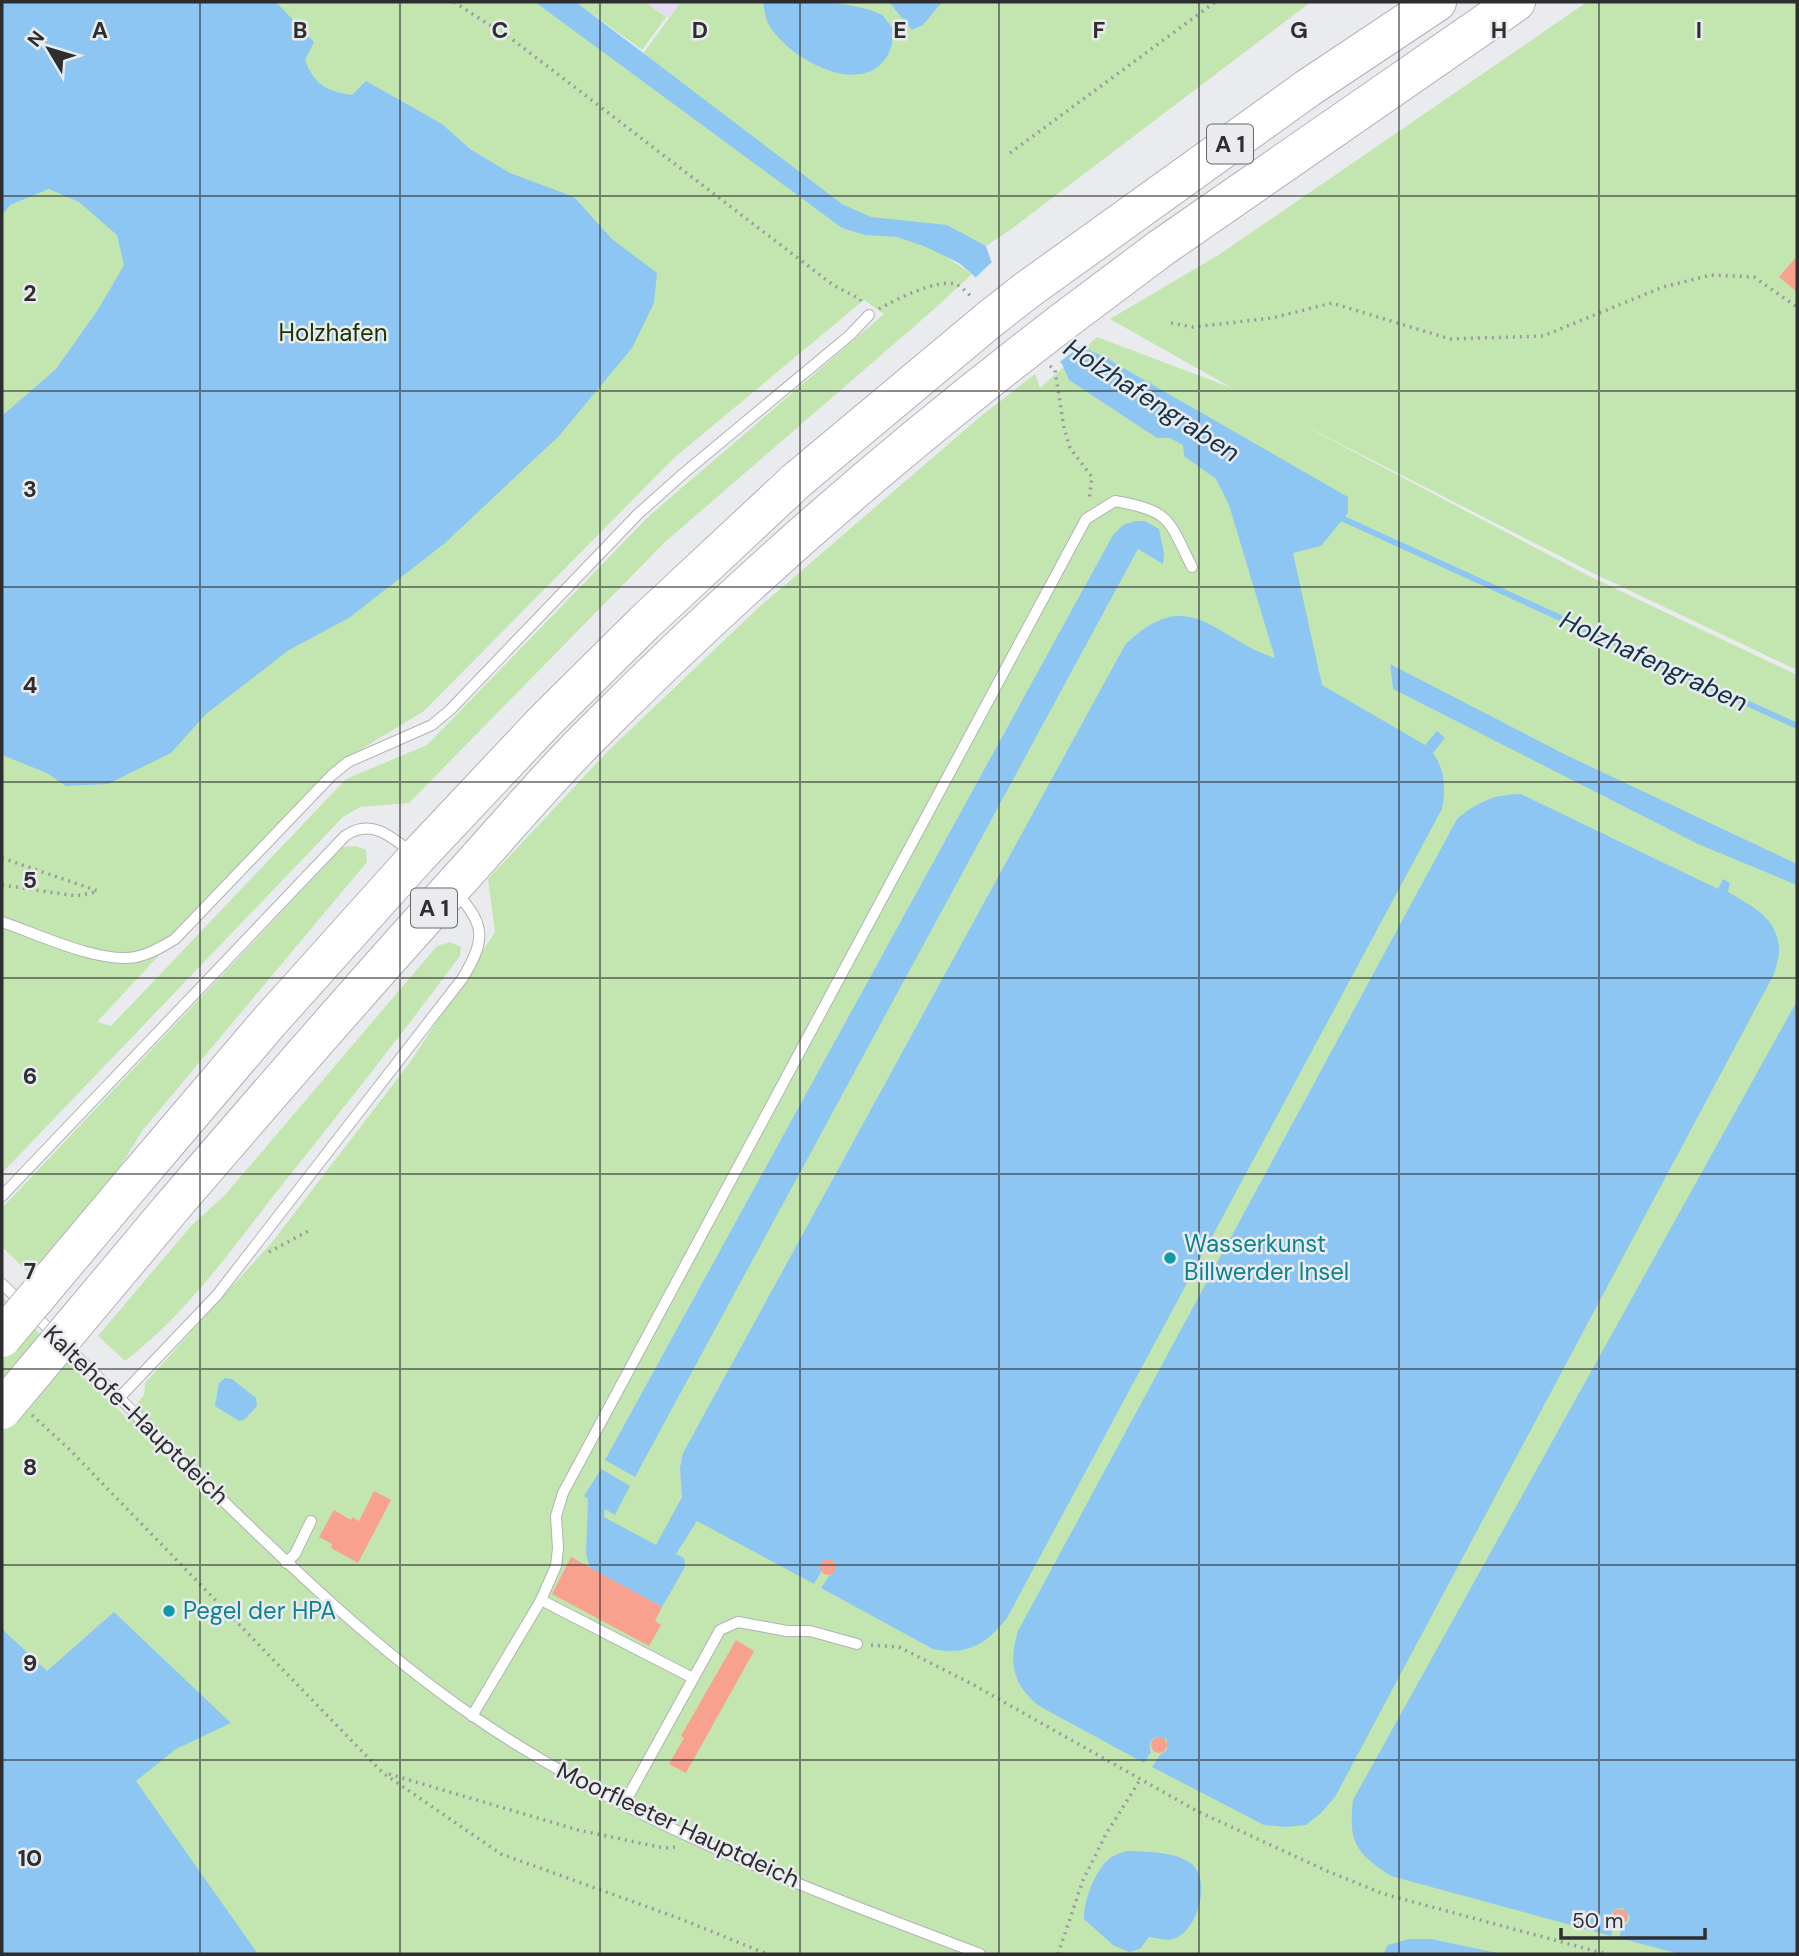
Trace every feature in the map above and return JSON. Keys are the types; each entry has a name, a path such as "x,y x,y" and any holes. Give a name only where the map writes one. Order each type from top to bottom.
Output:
{"highway":[{"name":"A 1","path":"2,1338 269,1022 417,857 545,721 654,613 796,481 989,319 1297,96 1437,2"},
{"name":"A 1","path":"16,1412 173,1206 304,1052 577,749 678,649 832,509 927,429 1039,359 1061,323 1161,248 1516,2"}],"lane":[{"path":"2,922 99,955 117,958 137,957 176,939 332,775 348,762 432,725 450,710 638,514 850,335 869,315"},
{"path":"472,1716 541,1600 556,1566 556,1516 563,1493 1086,519 1115,502 1145,506 1168,519 1192,567"},
{"path":"2,1196 345,836 363,828 378,829 390,835 417,857"},
{"path":"119,1398 217,1295 462,979 480,946 480,930 471,908 451,888"},
{"name":"Kaltehofe-Hauptdeich","path":"2,1284 270,1547"},
{"path":"286,1563 295,1554 311,1521"},
{"name":"Moorfleeter Hauptdeich","path":"270,1547 412,1670 472,1716 526,1750 624,1804 697,1839 792,1880 980,1954"},
{"path":"541,1600 692,1678"},
{"path":"624,1804 720,1630 738,1622 787,1631 810,1631 857,1644"}],"path":[{"path":"454,2 513,40 833,285 860,299 869,315"},
{"path":"1010,153 1215,2"},
{"path":"1171,323 1193,327 1272,318 1332,303 1450,339 1542,336 1663,288 1711,275 1754,277 1797,307"},
{"path":"1039,359 1055,370 1064,428 1070,448 1092,477 1086,519"},
{"path":"2,858 98,891 76,896 2,885"},
{"path":"256,1247 267,1254 312,1229"},
{"path":"16,1412 69,1449 383,1773 501,1854 681,1919 767,1954"},
{"path":"857,1644 899,1647 972,1684 1140,1780 1209,1816 1327,1871 1384,1894 1606,1954"},
{"path":"383,1773 578,1830 664,1848 684,1846 697,1839"},
{"path":"1058,1954 1083,1880 1140,1780"}],"shaded area":[{"path":"645,2 681,2 669,18"}],"green space":[{"name":"Holzhafen","path":"2,2 546,2 630,71 681,2 1311,2 1010,230 986,246 980,243 948,258 972,274 664,543 409,803 360,807 343,817 2,1173","holes":["864,300 884,314 649,516 427,745 346,779 111,1026 97,1022 337,764 424,711 674,458"]},
{"path":"576,2 645,2 666,17 642,50"},
{"path":"1587,2 1797,2 1797,670 1593,573 1288,417 1587,575 1797,675 1797,1954 2,1954 2,1297 126,1417 144,1395 145,1383 273,1241 411,1061 495,932 488,879 607,752 757,609 981,416 1035,374 1040,388 1097,337 1232,388 1110,319 1220,254"},
{"path":"356,846 366,850 367,862 142,1131 117,1172 30,1274 2,1247 2,1208 343,847"},
{"path":"450,942 461,947 460,956 391,1046 205,1283 167,1325 125,1361 98,1336 191,1226 225,1195 437,946"}],"water":[{"path":"2,2 276,2 314,42 305,60 322,85 352,95 366,81 442,124 470,149 510,173 574,197 612,239 657,273 654,303 632,348 559,436 445,543 349,618 289,650 206,714 171,753 108,784 66,786 47,773 2,755 2,416 56,369 99,308 124,265 117,235 79,202 49,189 10,205 2,215"},
{"path":"535,2 576,2 842,204 871,217 947,225 986,246 991,261 1083,347 1106,357 1348,497 1348,513 1321,546 1293,553 1322,685 1425,745 1437,731 1445,738 1433,753 1444,779 1442,809 1007,1618 992,1635 966,1649 933,1649 821,1588 835,1572 835,1562 830,1559 821,1562 821,1572 814,1584 697,1521 676,1554 684,1558 685,1567 662,1607 590,1568 586,1554 588,1499 584,1496 601,1469 630,1486 615,1515 605,1509 604,1517 656,1545 682,1497 680,1468 683,1453 1125,645 1147,627 1167,618 1185,616 1201,620 1275,658 1229,505 1216,479 1184,456 1183,445 1170,438 1157,438 1069,380 1062,364 959,263 897,237 865,235 842,228"},
{"path":"766,2 826,3 871,10 882,15 893,28 891,48 879,66 864,73 846,74 827,70 790,49 776,35 766,19 763,5"},
{"path":"889,2 942,2 923,25 912,30"},
{"path":"1145,521 1159,529 1164,553 1163,564 1138,549 635,1477 605,1460 1113,535 1123,525"},
{"path":"1390,664 1566,755 1797,864 1797,885 1698,844 1393,689"},
{"path":"1521,794 1718,889 1723,879 1730,883 1728,892 1761,913 1773,927 1779,947 1778,960 1774,974 1335,1797 1306,1825 1264,1825 1152,1767 1167,1750 1167,1740 1153,1738 1150,1744 1151,1752 1144,1763 1039,1706 1018,1681 1013,1663 1015,1643 1018,1631 1457,819 1487,800"},
{"path":"1797,1001 1797,1954 1680,1954 1619,1938 1622,1927 1628,1923 1630,1917 1623,1908 1616,1909 1610,1918 1614,1925 1611,1936 1391,1876 1357,1846 1352,1827 1353,1800"},
{"path":"225,1378 232,1379 256,1398 257,1406 244,1420 239,1421 215,1406 219,1383"},
{"path":"114,1612 231,1723 176,1749 136,1781 258,1954 2,1954 2,1629 47,1671"},
{"path":"1126,1851 1162,1853 1181,1858 1194,1866 1201,1883 1196,1916 1184,1933 1170,1940 1149,1937 1140,1949 1129,1952 1113,1945 1084,1919 1088,1895 1095,1877 1110,1858"},
{"path":"1409,1939 1431,1939 1502,1954 1383,1954 1388,1945"}],"pier":[{"path":"994,260 1083,344 1057,364 973,280"}],"building":[{"path":"1797,256 1797,292 1779,277"},
{"path":"374,1491 391,1500 358,1563 331,1548 332,1544 319,1537 334,1510 351,1520 352,1517 359,1521"},
{"path":"571,1557 662,1607 655,1621 661,1625 649,1646 552,1594"},
{"path":"825,1559 831,1559 836,1567 834,1573 825,1575 820,1570 820,1564"},
{"path":"736,1640 754,1651 686,1773 669,1764 684,1738 681,1736"},
{"path":"1156,1737 1162,1737 1167,1745 1165,1751 1156,1753 1151,1748 1151,1742"},
{"path":"1617,1909 1623,1909 1628,1917 1626,1923 1617,1925 1612,1920 1612,1914"}],"waterway":[{"name":"Holzhafengraben","path":"1337,516 1797,726"}],"place":[{"name":"Wasserkunst Billwerder Insel","path":"1170,1258"},
{"name":"Pegel der HPA","path":"169,1611"}]}
